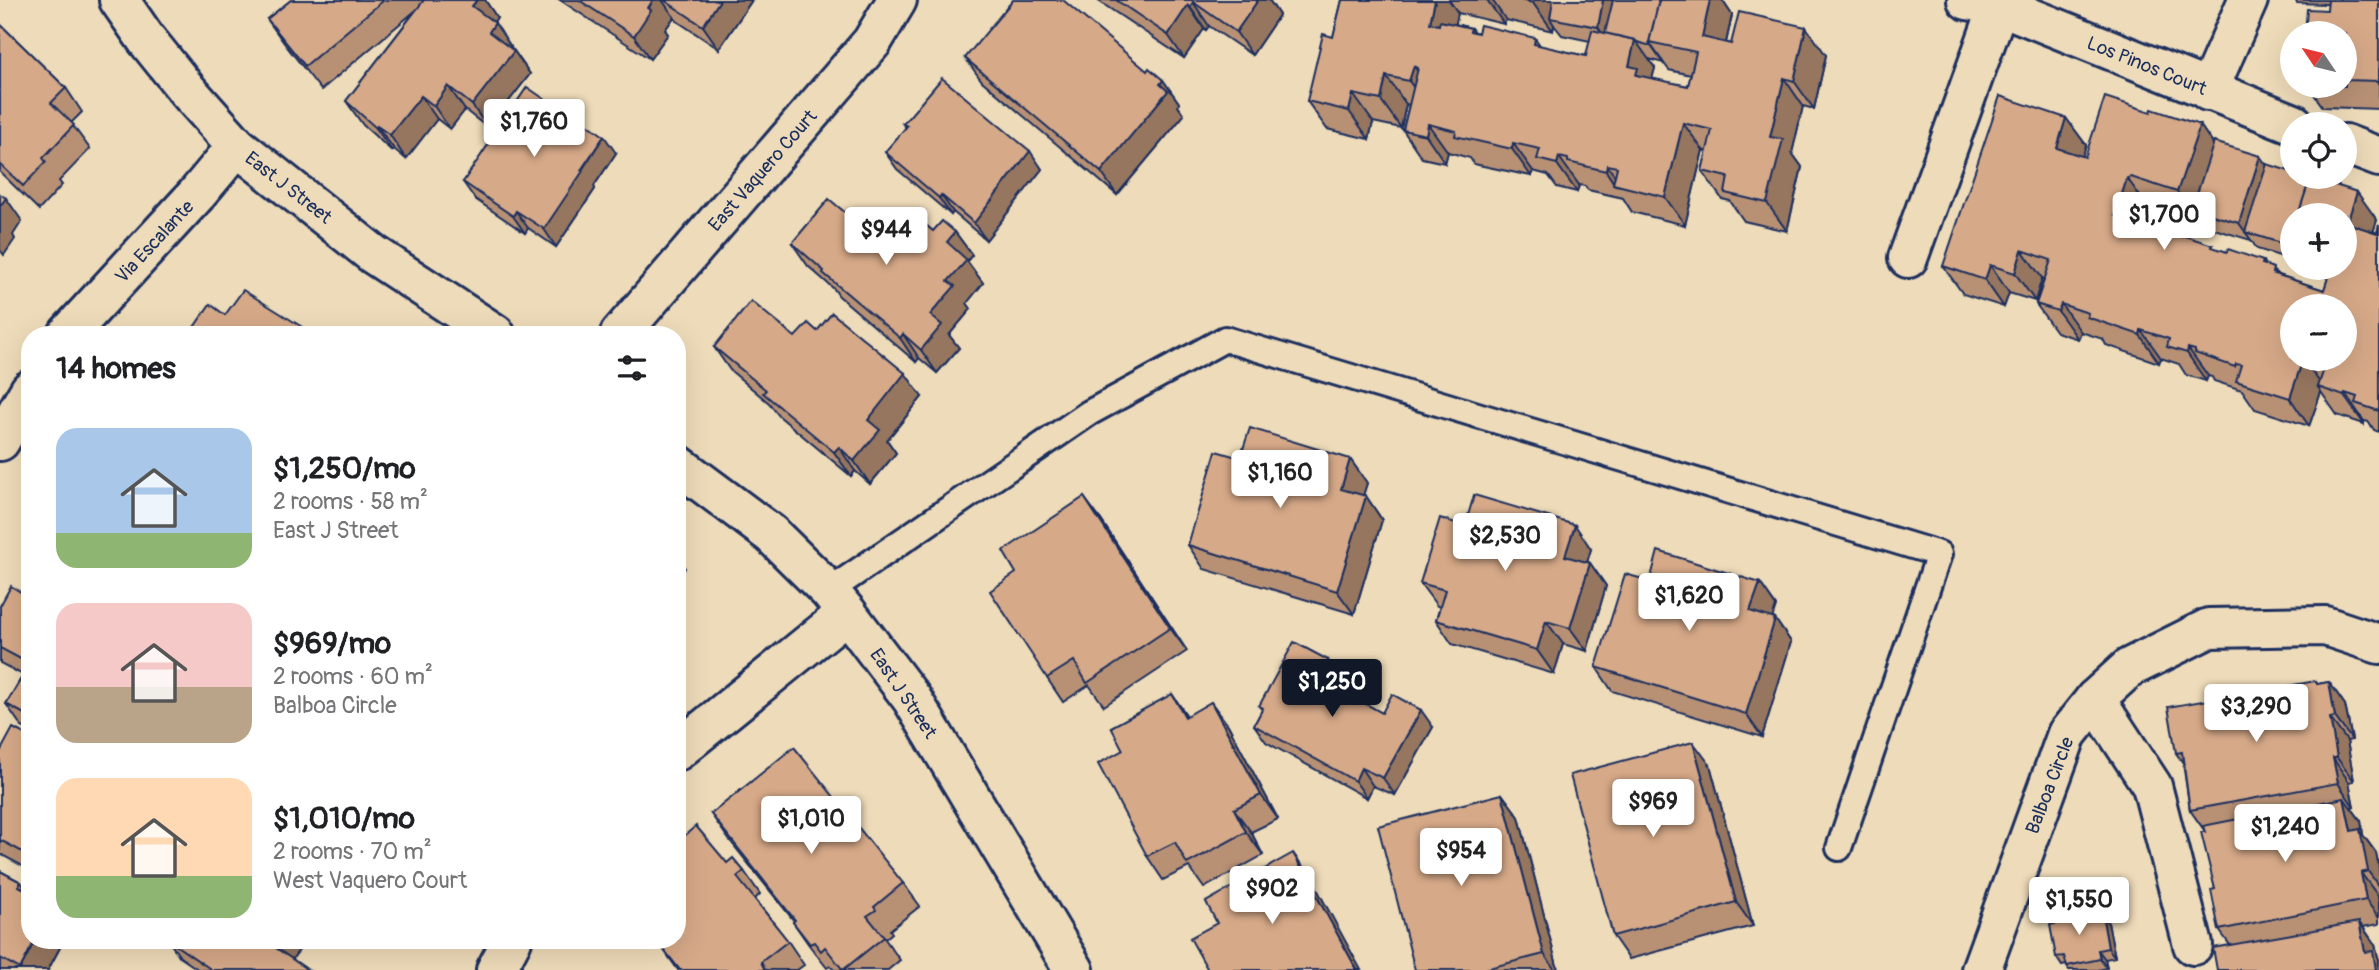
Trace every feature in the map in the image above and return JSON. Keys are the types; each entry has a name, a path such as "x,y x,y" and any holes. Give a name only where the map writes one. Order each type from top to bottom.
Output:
{"street":[{"name":"East J Street","path":"119,0 187,90 237,146 373,254 483,326"},
{"name":"East Vaquero Court","path":"627,326 872,42 897,0"},
{"path":"2208,90 2248,0"},
{"name":"Los Pinos Court","path":"1908,258 1983,3 2280,118"},
{"name":"Via Escalante","path":"75,326 197,194 237,146"},
{"path":"2357,149 2379,157"},
{"path":"0,441 21,405"},
{"name":"East J Street","path":"686,471 771,534 838,602 912,699 1074,970"},
{"path":"686,743 838,602"},
{"name":"Balboa Circle","path":"1980,970 2067,734 2095,699 2129,668 2210,628 2325,626 2379,644"},
{"path":"2095,699 2152,786 2193,945"},
{"path":"496,970 507,949"}],"lane":[{"path":"838,602 1089,414 1224,339 1939,554 1839,848"}],"building":[{"path":"291,0 384,0 305,66 267,19"},
{"path":"424,0 477,0 472,6 495,23 489,32 514,51 472,105 448,86 434,106 421,96 390,135 377,126 376,128 346,101"},
{"path":"579,0 653,0 648,8 651,10 634,36"},
{"path":"664,0 720,0 703,26"},
{"path":"1013,0 1063,0 1147,71 1149,68 1163,80 1160,84 1168,91 1101,172 965,58"},
{"path":"1116,0 1258,0 1236,32 1193,2 1190,7 1188,5 1168,35"},
{"path":"1342,0 1435,0 1430,23 1439,25 1440,21 1471,28 1470,31 1478,33 1480,25 1535,38 1534,44 1586,56 1592,30 1635,40 1629,66 1638,68 1636,75 1688,86 1696,52 1649,42 1659,0 1710,0 1702,37 1731,44 1739,12 1806,27 1794,81 1784,78 1770,137 1783,139 1767,203 1725,193 1728,177 1702,171 1712,130 1683,123 1665,197 1613,184 1617,167 1607,165 1606,171 1568,162 1568,159 1559,157 1557,164 1537,159 1540,149 1513,143 1512,149 1455,136 1456,131 1428,124 1426,135 1403,130 1418,68 1414,66 1409,81 1386,76 1381,100 1353,94 1349,111 1307,101 1323,34 1333,37"},
{"path":"1553,0 1603,0 1598,27 1550,18"},
{"path":"1613,0 1659,0 1649,42 1651,46 1605,33"},
{"path":"2328,0 2379,0 2379,81 2357,80 2357,21 2306,21 2307,9 2327,10"},
{"path":"0,24 66,88 51,103 74,125 43,158 46,162 23,186 0,164"},
{"path":"942,78 1030,151 974,223 941,195 939,198 885,152 907,126 903,124"},
{"path":"527,87 581,124 583,121 604,136 544,229 516,211 513,216 463,182"},
{"path":"2000,96 2066,118 2057,148 2085,157 2105,97 2151,112 2152,109 2200,125 2177,192 2127,178 2115,216 2119,217 2122,210 2175,228 2173,235 2182,235 2227,252 2228,249 2263,261 2262,264 2273,268 2272,273 2280,276 2280,280 2293,280 2324,290 2327,280 2357,280 2357,226 2377,233 2379,225 2379,411 2355,403 2357,397 2345,393 2344,396 2318,387 2323,371 2357,371 2357,294 2280,294 2280,371 2299,371 2290,398 2236,381 2241,365 2236,364 2235,367 2188,348 2187,353 2167,347 2169,339 2141,330 2140,335 2087,317 2088,313 2061,304 2058,311 2036,304 2051,260 2022,250 2015,273 1990,265 1985,280 1943,266"},
{"path":"2214,142 2260,156 2239,223 2192,209"},
{"path":"2267,164 2280,168 2280,189 2306,189 2302,203 2280,203 2280,243 2245,232"},
{"path":"2306,189 2348,189 2357,192 2353,203 2302,203"},
{"path":"0,194 6,198 0,206"},
{"path":"829,199 870,233 880,219 895,232 912,213 933,231 942,221 955,232 947,242 967,260 948,281 955,286 930,315 942,325 921,350 903,334 900,338 792,243"},
{"path":"243,290 301,326 195,326 210,304 225,315"},
{"path":"751,301 795,337 808,323 817,331 832,313 905,373 868,420 880,430 854,461 839,447 834,452 763,393 766,390 714,347"},
{"path":"1250,428 1350,459 1341,489 1366,496 1337,591 1188,545 1216,451 1240,458"},
{"path":"1474,495 1575,525 1565,556 1590,563 1570,628 1546,621 1537,650 1436,620 1445,590 1420,583 1440,518 1465,526"},
{"path":"1084,497 1170,628 1087,683 1074,661 1047,678 990,591 1016,573 1003,551"},
{"path":"1658,551 1760,583 1750,611 1775,619 1746,714 1596,667 1625,574 1650,581"},
{"path":"11,586 21,592 21,659 0,648 0,606"},
{"path":"1294,642 1328,660 1319,678 1382,713 1392,694 1421,710 1383,778 1361,768 1355,781 1254,725 1263,708 1259,706"},
{"path":"21,679 21,712 6,704"},
{"path":"2316,681 2317,684 2329,682 2335,717 2330,718 2338,783 2190,810 2182,752 2176,753 2168,707"},
{"path":"1172,694 1185,717 1211,702 1261,795 1234,809 1246,832 1187,864 1175,842 1147,856 1098,764 1123,750 1111,727"},
{"path":"13,728 21,732 21,851 0,840 0,752"},
{"path":"1693,742 1736,902 1613,936 1570,775"},
{"path":"794,747 903,883 867,916 884,937 843,970 825,947 821,951 814,942 810,944 793,922 795,920 711,814"},
{"path":"1502,794 1544,954 1481,970 1415,970 1378,826"},
{"path":"2344,798 2351,831 2360,829 2368,871 2361,873 2366,900 2219,930 2211,890 2215,889 2201,832 2205,832 2203,826"},
{"path":"696,826 727,863 733,858 744,871 737,877 788,941 761,962 765,970 680,970 664,949 686,949 686,834"},
{"path":"1293,853 1357,970 1208,970 1190,938 1217,923 1206,902"},
{"path":"0,871 21,882 21,949 30,949 20,969 0,958"},
{"path":"2089,909 2091,916 2102,914 2108,948 2098,950 2100,959 2067,966 2064,956 2056,957 2050,925 2061,922 2059,915"},
{"path":"2359,922 2365,952 2373,951 2376,970 2217,970 2213,948"},
{"path":"181,949 277,949 308,970 212,970"}]}
